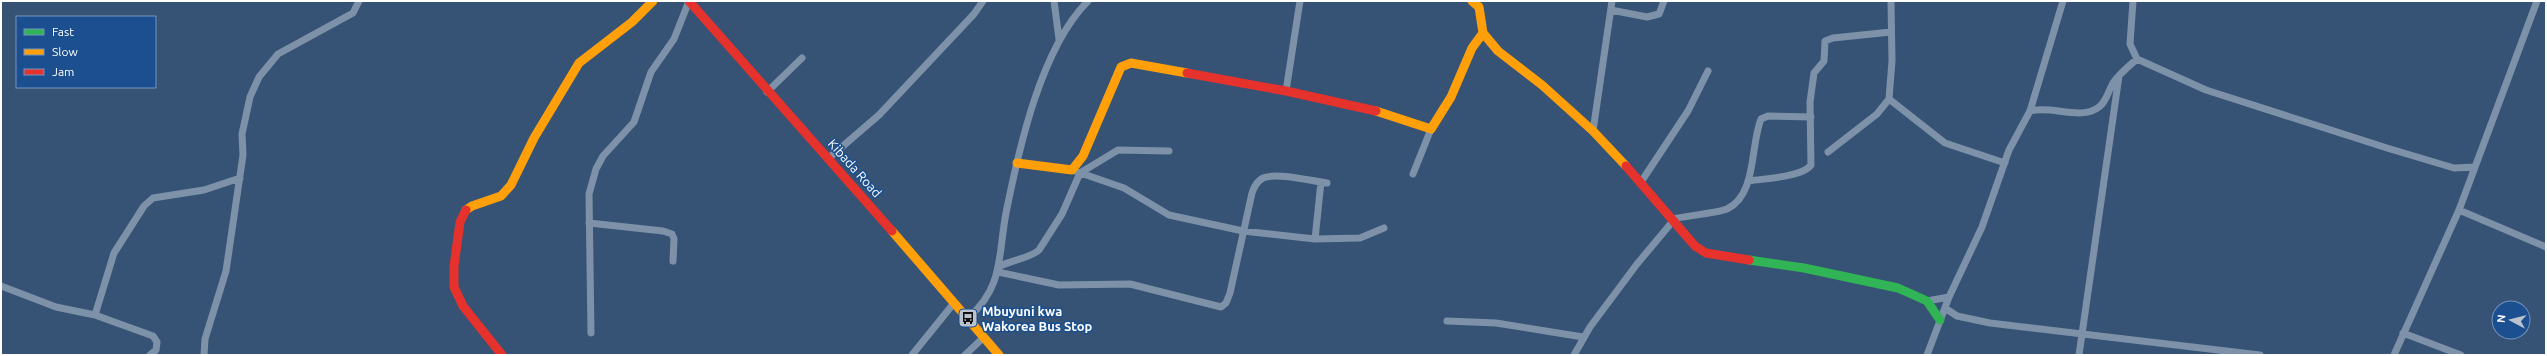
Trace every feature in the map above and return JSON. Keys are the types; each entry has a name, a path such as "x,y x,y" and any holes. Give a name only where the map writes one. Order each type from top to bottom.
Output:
{"street":[{"path":"204,355 205,339 226,271 243,155 242,134 250,97 259,76 278,54 352,13 359,1"},
{"path":"502,355 491,338 466,311 453,286 460,222 463,213 472,206 501,196 511,185 534,138 579,63 632,22 653,1"},
{"path":"590,332 589,194 596,169 603,156 634,122 651,72 674,39 689,1"},
{"name":"Kibada Road","path":"689,1 767,92 829,158 999,355"},
{"path":"829,158 879,115 974,14 983,1"},
{"path":"1054,1 1059,39"},
{"path":"968,318 987,298 999,269 1006,216 1017,163 1040,86 1059,39 1067,26 1088,1"},
{"path":"1286,91 1300,1"},
{"path":"1593,131 1612,1"},
{"path":"1610,10 1647,17 1659,14 1664,1"},
{"path":"1828,152 1877,114 1889,100 1891,1"},
{"path":"1927,355 1949,297 1982,227 2009,150 2030,111 2062,1"},
{"path":"2133,1 2130,44 2137,59 2206,90 2365,141 2454,168 2475,167"},
{"path":"2394,355 2460,210 2537,1"},
{"path":"1477,3 1484,33 1498,51 1542,85 1593,131 1641,182 1688,239 1706,253 1875,281 1898,288 1926,301 1940,320"},
{"path":"1748,181 1797,174 1808,170 1810,165 1810,102 1814,73 1824,61 1825,41 1833,38 1891,32"},
{"path":"1413,174 1431,129 1451,98 1472,48 1484,33"},
{"path":"767,92 802,58"},
{"path":"2030,111 2042,108 2080,112 2093,110 2105,101 2113,83 2137,59"},
{"path":"999,269 1016,258 1035,254 1039,250 1062,214 1076,172 1121,67 1131,63 1286,91 1366,108 1431,129"},
{"path":"1641,182 1688,111 1708,71"},
{"path":"2079,355 2119,76"},
{"path":"1889,100 1945,144 2005,163"},
{"path":"1574,355 1583,337 1637,264 1673,220 1727,209 1741,198 1748,181 1761,119 1768,116 1811,118"},
{"path":"1076,172 1118,150 1169,151"},
{"path":"1017,163 1076,172 1124,188 1170,215 1243,231 1314,239 1360,238 1384,228"},
{"path":"999,269 1059,285 1130,284 1221,307 1226,303 1230,293 1252,192 1256,184 1264,178 1280,177 1324,183 1314,239"},
{"path":"94,315 114,253 144,206 153,198 204,190 240,178"},
{"path":"2460,210 2545,245"},
{"path":"589,223 664,231 672,234 674,238 673,261"},
{"path":"1,286 56,307 94,315 153,336 157,342 156,350 150,355"},
{"path":"1926,301 1949,297"},
{"path":"912,355 954,303"},
{"path":"1945,308 1957,316 1990,323 2260,355"},
{"path":"1447,321 1496,323 1583,337"},
{"path":"2403,333 2461,355"},
{"path":"965,355 984,337"}],"traffic: fast":[{"path":"1749,260 1804,268 1898,288 1927,301 1940,320"}],"traffic: slow":[{"path":"466,210 472,206 501,196 511,185 534,138 579,63 632,22 653,1"},
{"path":"1472,1 1479,7 1483,33 1498,51 1542,85 1593,131 1626,166"},
{"path":"1376,111 1431,129 1451,97 1472,48 1483,33"},
{"path":"1017,163 1072,170 1083,156 1121,67 1131,63 1187,73"},
{"path":"892,231 999,355"}],"traffic: jam":[{"path":"689,1 892,231"},
{"path":"1187,73 1286,91 1376,111"},
{"path":"1626,166 1695,246 1706,253 1749,260"},
{"path":"466,210 460,222 454,266 454,287 463,306 502,355"}],"place":[{"name":"Mbuyuni kwa Wakorea Bus Stop","path":"968,318"}]}
